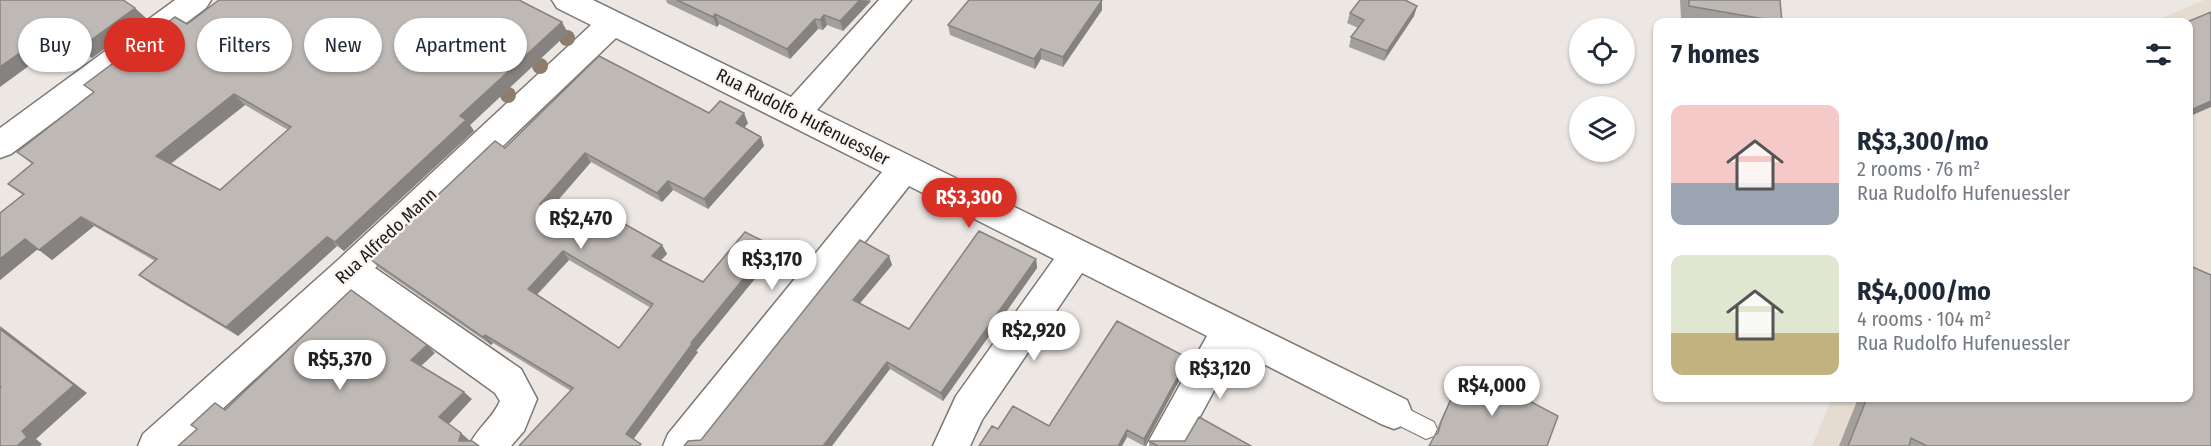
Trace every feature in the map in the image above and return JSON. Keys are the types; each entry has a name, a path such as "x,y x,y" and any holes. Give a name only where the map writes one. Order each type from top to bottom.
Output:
{"street":[{"path":"0,145 196,0"},
{"path":"796,112 896,0"},
{"name":"Rua Rudolfo Hufenuessler","path":"578,2 613,23 796,112 1394,412"},
{"name":"Rua Alfredo Mann","path":"156,446 350,270 613,23"},
{"path":"681,446 904,168"},
{"path":"951,446 969,408 1076,254"},
{"path":"350,270 508,381 519,399 511,419 487,446"},
{"path":"1164,446 1229,329"}],"lane":[{"path":"1394,412 1426,429"}],"shaded area":[{"path":"2204,0 2211,0 2211,446 1812,446 1830,402 2193,402 2193,18 2161,18"}],"building":[{"path":"0,0 123,0 135,8 121,18 104,18 104,31 92,39 92,18 18,18 18,54 0,67"},
{"path":"219,0 519,0 562,22 527,54 527,18 394,18 394,72 508,72 460,116 466,120 335,242 327,237 226,327 139,275 157,259 81,217 39,250 25,239 0,259 0,213 24,194 8,184 33,163 17,152 94,92 84,85 104,70 104,72 185,72 185,23 187,24","holes":["234,94 291,127 220,190 156,156"]},
{"path":"677,0 860,0 840,21 824,15 820,20 815,19 787,49 715,14 713,17"},
{"path":"969,0 1102,0 1063,57 1041,49 1034,59 948,25"},
{"path":"1360,0 1405,0 1417,6 1387,51 1351,37 1364,20 1350,13"},
{"path":"1689,0 1780,0 1782,18 1759,18 1689,6"},
{"path":"2211,12 2211,101 2193,109 2193,20"},
{"path":"599,56 709,113 720,101 744,113 736,123 761,137 704,199 668,181 657,193 585,153 540,204 596,235 612,217 662,245 652,256 703,282 745,232 771,245 691,343 626,434 641,444 639,446 519,446 573,388 485,335 483,337 370,259 495,141 505,148","holes":["563,251 653,304 619,348 528,289"]},
{"path":"979,231 1036,259 941,393 887,362 823,446 684,446 688,441 701,440 860,240 889,256 853,300 909,329"},
{"path":"2193,267 2211,275 2211,446 1927,446 1911,438 1909,446 1848,446 1865,402 2193,402"},
{"path":"351,290 427,345 411,360 464,392 439,417 461,433 459,441 472,441 479,446 178,446 197,429 191,425 215,403 225,410"},
{"path":"1117,321 1188,358 1144,439 1127,430 1118,446 979,446 992,426 998,429 1013,406 1049,426"},
{"path":"0,329 74,385 22,431 27,437 17,446 0,446"},
{"path":"1465,367 1558,416 1547,446 1429,446 1438,433"},
{"path":"1199,417 1251,446 1158,446 1149,441 1185,441"}]}
